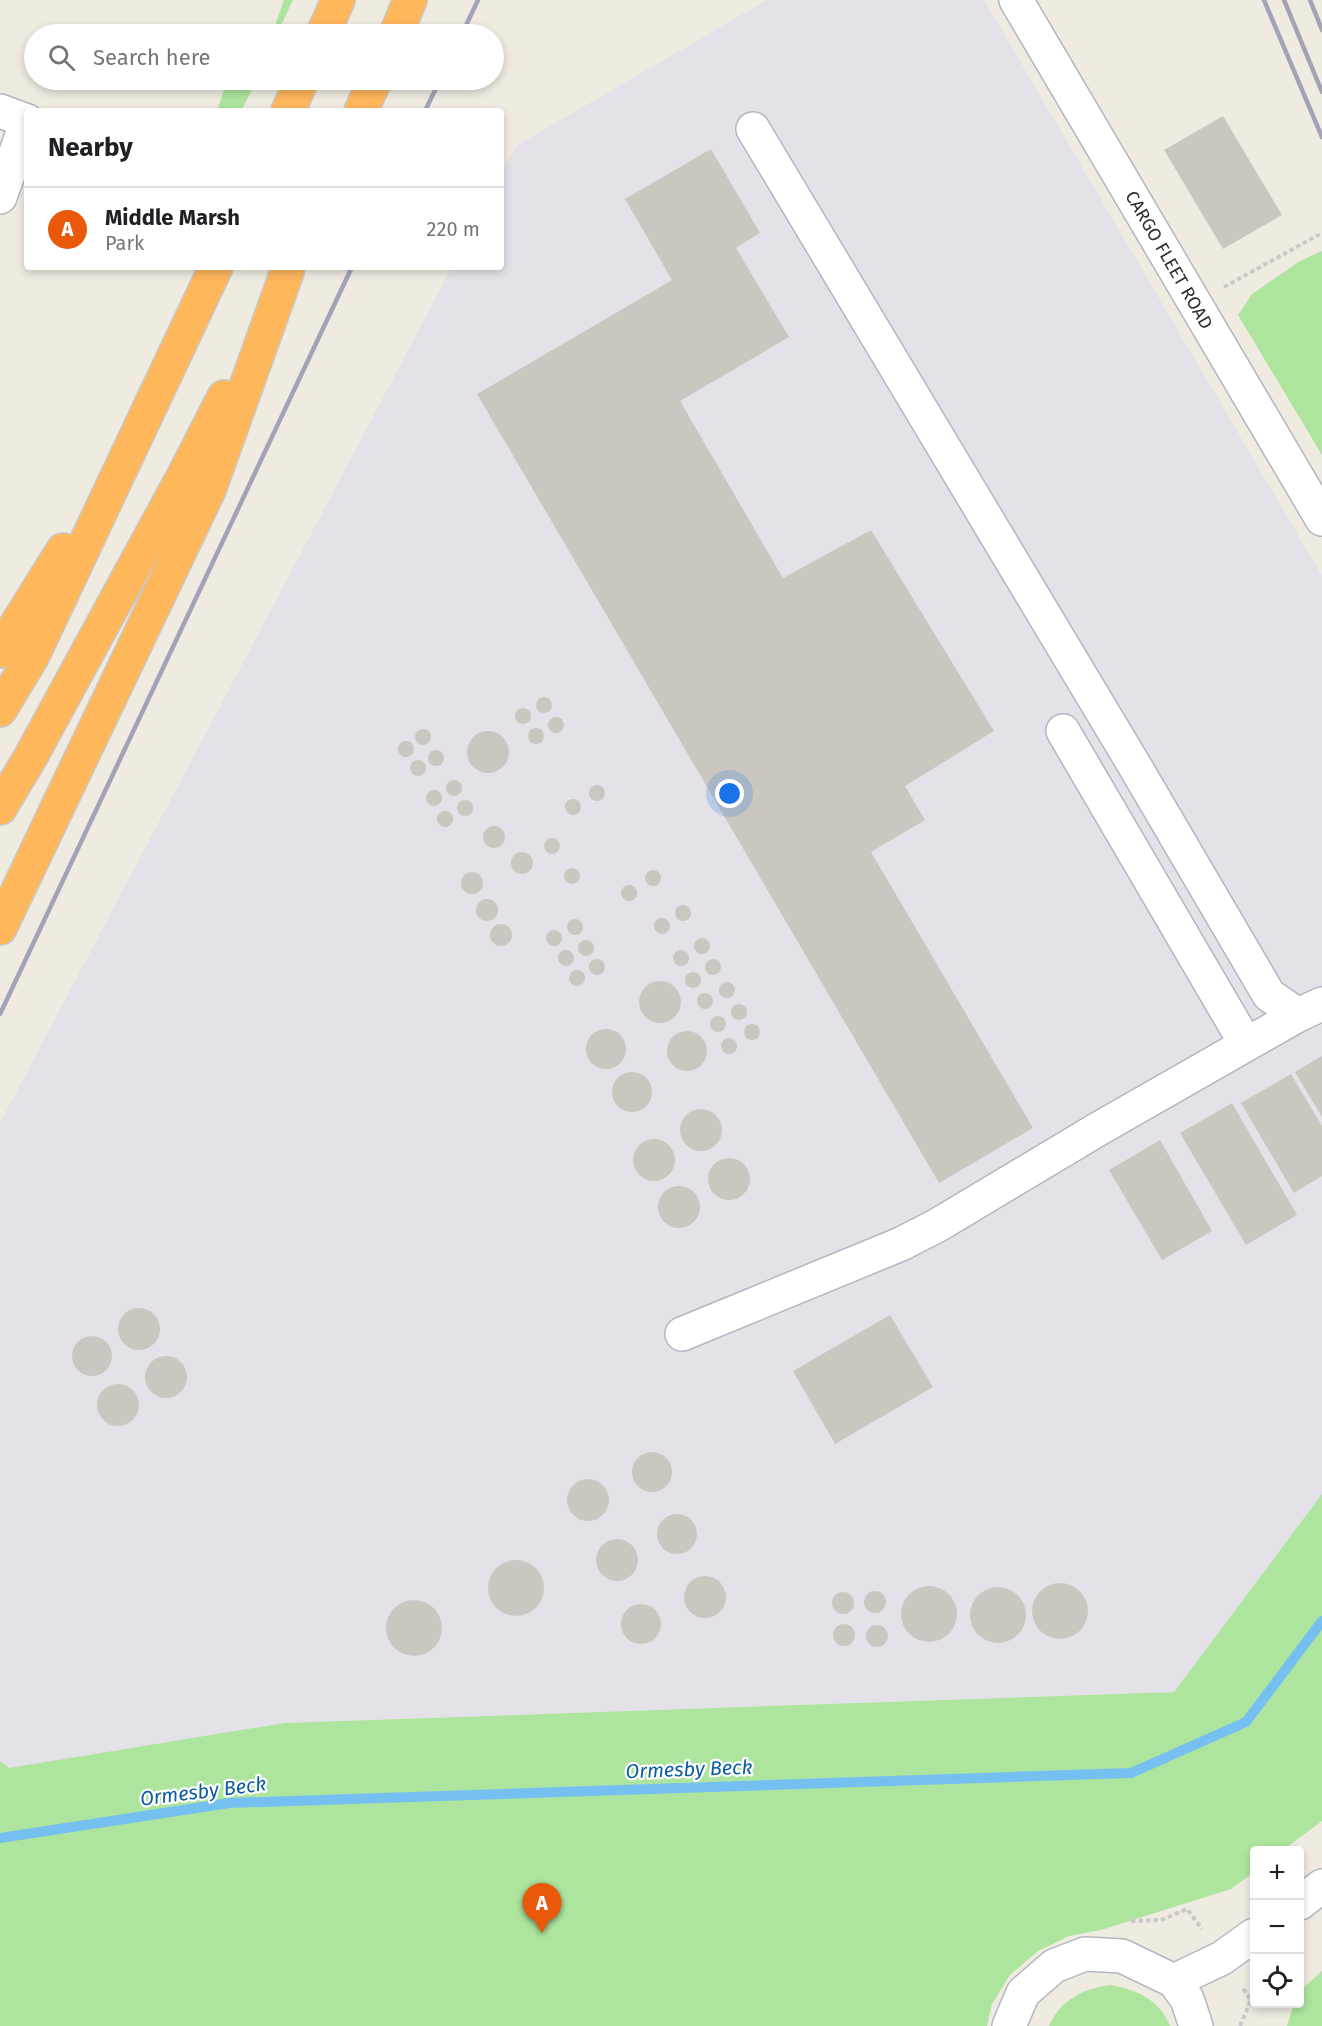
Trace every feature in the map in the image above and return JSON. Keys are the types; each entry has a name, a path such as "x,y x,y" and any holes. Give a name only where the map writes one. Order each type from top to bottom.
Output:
{"highway":[{"path":"327,24 338,0"},
{"path":"400,24 410,0"},
{"path":"289,108 297,90"},
{"path":"362,108 370,90"},
{"path":"0,710 32,657 215,270"},
{"path":"0,808 30,758 183,477 288,270"},
{"path":"0,928 208,490 289,270"},
{"path":"0,651 145,418"}],"street":[{"name":"CARGO FLEET ROAD","path":"1016,0 1322,519"},
{"path":"0,111 24,120"},
{"path":"0,197 24,129"},
{"path":"753,129 1139,773 1269,995 1310,1009"},
{"path":"1063,731 1246,1044"},
{"path":"682,1334 901,1244 938,1225 1089,1134 1310,1009"},
{"path":"1303,1900 1322,1886"},
{"path":"1174,1981 1222,1958 1250,1938"},
{"path":"1009,2026 1023,1993 1054,1966 1085,1954 1122,1956 1174,1981 1187,2000 1196,2026"}],"path":[{"path":"1194,303 1322,233"},
{"path":"1240,2026 1250,2002"}],"shaded area":[{"path":"767,0 984,0 1322,576 1322,1494 1174,1692 284,1723 9,1768 0,1761 0,1123 450,270 504,270 504,169 516,146"}],"green space":[{"path":"284,0 293,0 282,24 276,24"},
{"path":"224,90 252,90 243,108 218,108"},
{"path":"1322,251 1322,455 1238,315 1252,294 1300,261"},
{"path":"1322,1494 1322,1821 1288,1846 1250,1846 1250,1875 1231,1889 1101,1930 1069,1936 1038,1951 1010,1975 992,2004 987,2026 0,2026 0,1761 9,1768 284,1723 1174,1692"},
{"path":"1322,1971 1322,2026 1287,2026 1293,2008 1304,2008 1304,1987"},
{"path":"1110,1985 1146,1997 1160,2009 1170,2026 1049,2026 1066,2002 1091,1989"}],"building":[{"path":"1223,116 1282,215 1223,249 1164,150"},
{"path":"711,149 760,233 736,248 789,337 680,401 783,578 871,530 994,731 905,786 925,820 871,852 1033,1128 939,1183 477,394 672,280 625,199"},
{"path":"544,697 550,699 552,705 550,711 544,713 538,711 536,705 538,699"},
{"path":"523,708 529,710 531,716 529,722 523,724 517,722 515,716 517,710"},
{"path":"556,717 562,719 564,725 562,731 556,733 550,731 548,725 550,719"},
{"path":"536,728 542,730 544,736 542,742 536,744 530,742 528,736 530,730"},
{"path":"423,729 429,731 431,737 429,743 423,745 417,743 415,737 417,731"},
{"path":"488,731 503,737 509,752 503,767 488,773 473,767 467,752 473,737"},
{"path":"406,741 412,743 414,749 412,755 406,757 400,755 398,749 400,743"},
{"path":"436,750 442,752 444,758 442,764 436,766 430,764 428,758 430,752"},
{"path":"418,760 424,762 426,768 424,774 418,776 412,774 410,768 412,762"},
{"path":"454,780 460,782 462,788 460,794 454,796 448,794 446,788 448,782"},
{"path":"597,785 603,787 605,793 603,799 597,801 591,799 589,793 591,787"},
{"path":"434,790 440,792 442,798 440,804 434,806 428,804 426,798 428,792"},
{"path":"573,799 579,801 581,807 579,813 573,815 567,813 565,807 567,801"},
{"path":"465,800 471,802 473,808 471,814 465,816 459,814 457,808 459,802"},
{"path":"445,811 451,813 453,819 451,825 445,827 439,825 437,819 439,813"},
{"path":"494,826 502,829 505,837 502,845 494,848 486,845 483,837 486,829"},
{"path":"552,838 558,840 560,846 558,852 552,854 546,852 544,846 546,840"},
{"path":"522,852 530,855 533,863 530,871 522,874 514,871 511,863 514,855"},
{"path":"572,868 578,870 580,876 578,882 572,884 566,882 564,876 566,870"},
{"path":"653,870 659,872 661,878 659,884 653,886 647,884 645,878 647,872"},
{"path":"472,872 480,875 483,883 480,891 472,894 464,891 461,883 464,875"},
{"path":"629,885 635,887 637,893 635,899 629,901 623,899 621,893 623,887"},
{"path":"487,899 495,902 498,910 495,918 487,921 479,918 476,910 479,902"},
{"path":"683,905 689,907 691,913 689,919 683,921 677,919 675,913 677,907"},
{"path":"662,918 668,920 670,926 668,932 662,934 656,932 654,926 656,920"},
{"path":"575,919 581,921 583,927 581,933 575,935 569,933 567,927 569,921"},
{"path":"501,924 509,927 512,935 509,943 501,946 493,943 490,935 493,927"},
{"path":"554,930 560,932 562,938 560,944 554,946 548,944 546,938 548,932"},
{"path":"702,938 708,940 710,946 708,952 702,954 696,952 694,946 696,940"},
{"path":"586,940 592,942 594,948 592,954 586,956 580,954 578,948 580,942"},
{"path":"566,950 572,952 574,958 572,964 566,966 560,964 558,958 560,952"},
{"path":"681,950 687,952 689,958 687,964 681,966 675,964 673,958 675,952"},
{"path":"597,959 603,961 605,967 603,973 597,975 591,973 589,967 591,961"},
{"path":"713,959 719,961 721,967 719,973 713,975 707,973 705,967 707,961"},
{"path":"577,970 583,972 585,978 583,984 577,986 571,984 569,978 571,972"},
{"path":"693,972 699,974 701,980 699,986 693,988 687,986 685,980 687,974"},
{"path":"660,981 675,987 681,1002 675,1017 660,1023 645,1017 639,1002 645,987"},
{"path":"727,982 733,984 735,990 733,996 727,998 721,996 719,990 721,984"},
{"path":"705,993 711,995 713,1001 711,1007 705,1009 699,1007 697,1001 699,995"},
{"path":"739,1004 745,1006 747,1012 745,1018 739,1020 733,1018 731,1012 733,1006"},
{"path":"718,1016 724,1018 726,1024 724,1030 718,1032 712,1030 710,1024 712,1018"},
{"path":"752,1024 758,1026 760,1032 758,1038 752,1040 746,1038 744,1032 746,1026"},
{"path":"606,1029 614,1030 620,1035 625,1041 625,1057 620,1063 614,1068 606,1069 598,1068 592,1063 587,1057 586,1049 587,1041 592,1035 598,1030"},
{"path":"687,1031 695,1032 701,1037 706,1043 706,1059 701,1065 695,1070 687,1071 679,1070 673,1065 668,1059 667,1051 668,1043 673,1037 679,1032"},
{"path":"729,1038 735,1040 737,1046 735,1052 729,1054 723,1052 721,1046 723,1040"},
{"path":"1322,1056 1322,1117 1295,1072"},
{"path":"632,1072 640,1073 646,1078 651,1084 651,1100 646,1106 640,1111 632,1112 624,1111 618,1106 613,1100 612,1092 613,1084 618,1078 624,1073"},
{"path":"1291,1074 1322,1126 1322,1176 1294,1193 1241,1103"},
{"path":"1232,1103 1297,1215 1246,1245 1180,1133"},
{"path":"701,1109 716,1115 722,1130 716,1145 701,1151 686,1145 680,1130 686,1115"},
{"path":"654,1139 669,1145 675,1160 669,1175 654,1181 639,1175 633,1160 639,1145"},
{"path":"1160,1140 1212,1231 1162,1260 1109,1170"},
{"path":"729,1158 744,1164 750,1179 744,1194 729,1200 714,1194 708,1179 714,1164"},
{"path":"679,1186 694,1192 700,1207 694,1222 679,1228 664,1222 658,1207 664,1192"},
{"path":"139,1308 154,1314 160,1329 154,1344 139,1350 124,1344 118,1329 124,1314"},
{"path":"890,1315 933,1387 835,1444 793,1371"},
{"path":"92,1336 100,1337 106,1342 111,1348 111,1364 106,1370 100,1375 92,1376 84,1375 78,1370 73,1364 72,1356 73,1348 78,1342 84,1337"},
{"path":"166,1356 181,1362 187,1377 181,1392 166,1398 151,1392 145,1377 151,1362"},
{"path":"118,1384 133,1390 139,1405 133,1420 118,1426 103,1420 97,1405 103,1390"},
{"path":"652,1452 660,1453 666,1458 671,1464 671,1480 666,1486 660,1491 652,1492 644,1491 638,1486 633,1480 632,1472 633,1464 638,1458 644,1453"},
{"path":"588,1479 603,1485 609,1500 603,1515 588,1521 573,1515 567,1500 573,1485"},
{"path":"677,1514 685,1515 691,1520 696,1526 696,1542 691,1548 685,1553 677,1554 669,1553 663,1548 658,1542 657,1534 658,1526 663,1520 669,1515"},
{"path":"617,1539 632,1545 638,1560 632,1575 617,1581 602,1575 596,1560 602,1545"},
{"path":"516,1560 527,1562 536,1568 542,1577 544,1588 542,1599 536,1608 527,1614 516,1616 505,1614 496,1608 490,1599 488,1588 490,1577 496,1568 505,1562"},
{"path":"705,1576 720,1582 726,1597 720,1612 705,1618 690,1612 684,1597 690,1582"},
{"path":"1060,1583 1080,1591 1088,1611 1080,1631 1060,1639 1040,1631 1032,1611 1040,1591"},
{"path":"929,1586 949,1594 957,1614 949,1634 929,1642 909,1634 901,1614 909,1594"},
{"path":"998,1587 1018,1595 1026,1615 1018,1635 998,1643 978,1635 970,1615 978,1595"},
{"path":"875,1591 883,1594 886,1602 883,1610 875,1613 867,1610 864,1602 867,1594"},
{"path":"843,1592 851,1595 854,1603 851,1611 843,1614 835,1611 832,1603 835,1595"},
{"path":"414,1600 425,1602 434,1608 440,1617 442,1628 440,1639 434,1648 425,1654 414,1656 403,1654 394,1648 388,1639 386,1628 388,1617 394,1608 403,1602"},
{"path":"641,1604 649,1605 655,1610 660,1616 660,1632 655,1638 649,1643 641,1644 633,1643 627,1638 622,1632 621,1624 622,1616 627,1610 633,1605"},
{"path":"844,1624 852,1627 855,1635 852,1643 844,1646 836,1643 833,1635 836,1627"},
{"path":"877,1625 885,1628 888,1636 885,1644 877,1647 869,1644 866,1636 869,1628"}],"waterway":[{"name":"Ormesby Beck","path":"0,1838 229,1803 1131,1773 1246,1722 1322,1621"}],"railway":[{"path":"467,24 478,0"},
{"path":"1264,0 1322,137"},
{"path":"1284,0 1322,92"},
{"path":"1310,0 1322,30"},
{"path":"426,108 435,90"},
{"path":"0,1014 351,270"}],"place":[{"name":"Middle Marsh","path":"542,1933"}]}
